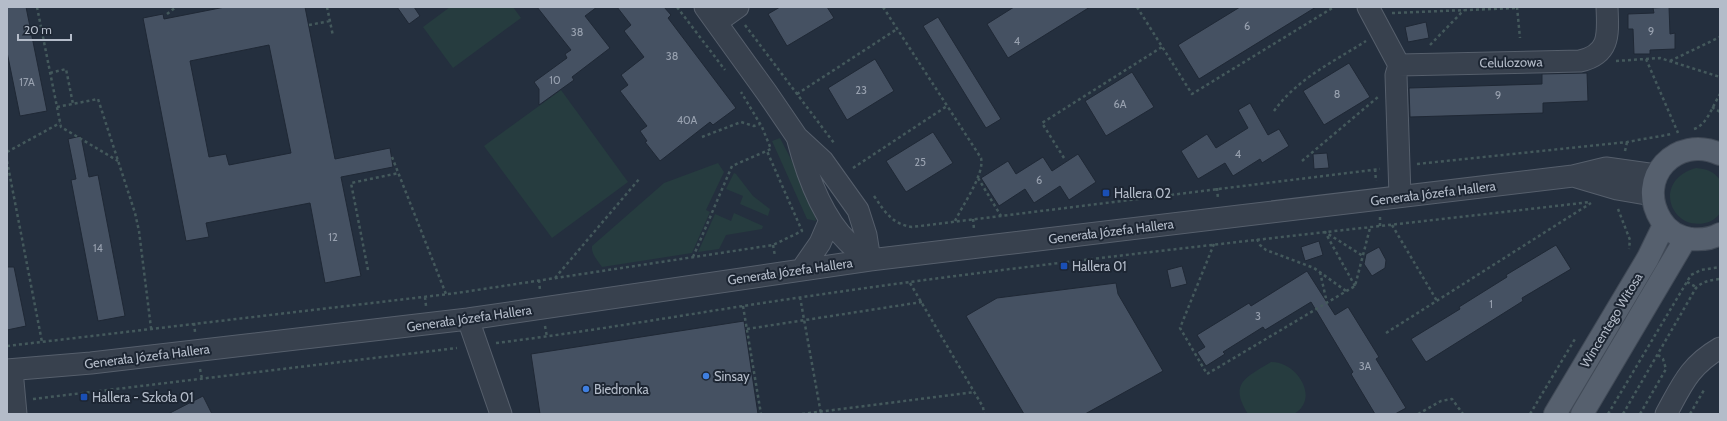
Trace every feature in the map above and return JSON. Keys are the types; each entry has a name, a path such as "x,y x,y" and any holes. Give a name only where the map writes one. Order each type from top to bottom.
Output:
{"main road":[{"path":"1717,147 1696,148 1679,152 1666,162 1654,185 1655,211 1664,226 1674,233 1686,238 1701,240 1720,234"},
{"name":"Wincentego Witosa","path":"1555,414 1648,258 1664,226"},
{"name":"Wincentego Witosa","path":"1582,414 1686,238"}],"street":[{"name":"Celulozowa","path":"1399,65 1580,61 1597,54 1602,47 1608,33 1607,7"},
{"path":"736,8 711,15 767,92 797,137 823,161 858,210 866,235 870,260"},
{"path":"1370,10 1399,65 1396,75 1400,196"},
{"path":"797,137 806,169 830,220 847,242 870,260"},
{"name":"Generała Józefa Hallera","path":"9,370 90,363 468,319 870,260 1573,176 1617,189 1654,185"},
{"path":"802,269 820,243 830,220"},
{"path":"468,319 501,414"},
{"path":"1666,414 1689,373 1707,355 1720,348"},
{"path":"9,370 15,408"}],"path":[{"path":"37,7 61,127 118,161"},
{"path":"167,14 176,7"},
{"path":"327,7 333,36"},
{"path":"677,7 728,74"},
{"path":"883,7 981,158 982,164 978,178 954,222"},
{"path":"1137,7 1192,94 1334,7"},
{"path":"736,8 839,150"},
{"path":"1370,10 1464,10 1479,8 1517,8 1520,38"},
{"path":"1428,48 1464,10"},
{"path":"309,25 330,21"},
{"path":"797,94 897,29"},
{"path":"1669,61 1720,37"},
{"path":"1274,111 1283,98 1299,84 1369,40"},
{"path":"1064,158 1042,123 1162,47"},
{"path":"1613,61 1660,58 1720,77"},
{"path":"1646,59 1678,133"},
{"path":"50,73 66,69 73,104"},
{"path":"693,256 732,166 771,149 760,124 737,86"},
{"path":"1689,130 1700,127 1720,94"},
{"path":"1302,160 1380,95"},
{"path":"57,107 98,99 135,213 139,231 150,328"},
{"path":"852,168 947,106"},
{"path":"1712,107 1720,112"},
{"path":"702,137 741,122 754,126 760,124"},
{"path":"7,152 60,123"},
{"path":"870,191 890,218 901,225 912,227 1399,166 1627,142 1684,132"},
{"path":"7,346 446,294 773,245 802,231 766,151"},
{"path":"392,157 446,294"},
{"path":"7,161 42,342"},
{"path":"848,162 857,174"},
{"path":"368,270 351,183 399,173"},
{"path":"554,278 640,178"},
{"path":"978,178 1001,216"},
{"path":"15,408 547,337 743,306 910,282 1214,244 1392,226 1593,201 1386,333"},
{"path":"1614,204 1621,213 1630,240 1630,247 1626,254"},
{"path":"1392,226 1437,301"},
{"path":"1214,244 1180,328 1207,374 1355,286 1370,228"},
{"path":"1325,232 1363,256"},
{"path":"1325,232 1355,286"},
{"path":"1257,239 1260,245 1266,250 1314,268 1346,291"},
{"path":"1608,414 1691,276 1701,270 1720,267"},
{"path":"1320,272 1327,303"},
{"path":"1623,414 1696,288 1706,281 1720,279"},
{"path":"910,282 984,407 984,414"},
{"path":"800,298 821,412"},
{"path":"747,329 922,302"},
{"path":"743,306 761,414"},
{"path":"1530,414 1578,334"},
{"path":"1640,414 1666,369 1663,359 1658,355"},
{"path":"1690,414 1707,385"},
{"path":"802,414 975,392"},
{"path":"1418,414 1441,401 1452,399 1463,414"}],"green space":[{"path":"450,7 513,7 521,18 453,68 423,27"},
{"path":"561,90 628,182 552,238 484,146"},
{"path":"780,138 811,201 816,221 807,219 772,141"},
{"path":"718,163 724,172 706,210 710,212 692,253 602,267 594,255 592,246 664,183"},
{"path":"1696,168 1710,171 1720,180 1720,213 1714,220 1705,223 1693,223 1683,219 1675,212 1671,203 1670,193 1674,183 1682,174"},
{"path":"734,173 753,196 770,209 768,216 740,204 743,196 726,189"},
{"path":"734,213 763,226 762,229 726,235 719,249 698,252 715,214 731,221"},
{"path":"1271,362 1280,363 1289,367 1302,382 1305,390 1305,399 1302,407 1294,414 1248,414 1242,403 1240,388 1248,377"}],"building":[{"path":"7,7 26,7 47,111 20,116 7,52"},
{"path":"225,7 305,7 335,159 390,148 393,167 341,177 361,276 325,283 310,203 206,223 209,237 186,241 143,18 163,14 164,19","holes":["269,45 291,153 229,165 226,154 209,157 190,61"]},
{"path":"397,7 414,7 420,16 409,24"},
{"path":"537,7 597,7 585,16 610,48 572,77 574,80 539,105 539,89 534,82 567,58 565,54 571,50"},
{"path":"617,7 664,7 671,15 668,18 736,108 713,125 710,122 660,161 645,142 647,141 640,131 647,126 620,91 628,85 621,75 644,57 624,31 631,25"},
{"path":"780,7 827,7 834,18 787,46 768,14"},
{"path":"1014,7 1090,7 1008,58 987,24"},
{"path":"1240,7 1316,7 1199,79 1178,45"},
{"path":"1669,7 1670,34 1675,33 1675,49 1650,50 1650,54 1634,54 1633,29 1628,29 1628,14 1654,13 1653,8"},
{"path":"938,17 1001,119 986,128 923,26"},
{"path":"1426,22 1429,38 1408,42 1405,27"},
{"path":"875,59 894,91 847,120 828,88"},
{"path":"1349,63 1370,97 1324,125 1303,91"},
{"path":"1132,72 1154,107 1106,136 1085,101"},
{"path":"1587,73 1588,101 1543,103 1543,113 1410,117 1409,88 1542,84 1542,74"},
{"path":"1250,103 1268,135 1279,129 1289,146 1262,163 1260,159 1233,176 1225,163 1198,179 1181,151 1207,134 1216,148 1248,128 1238,110"},
{"path":"933,132 953,163 906,192 886,161"},
{"path":"81,136 89,177 98,175 125,316 98,321 71,180 76,179 68,139"},
{"path":"1327,153 1329,168 1314,169 1313,154"},
{"path":"1078,154 1096,182 1069,200 1060,186 1034,203 1025,189 999,206 981,178 1008,161 1016,174 1043,157 1052,171"},
{"path":"1319,241 1323,255 1305,261 1301,247"},
{"path":"1556,245 1571,269 1522,298 1523,301 1426,362 1411,339 1460,309 1459,307 1507,277 1506,275"},
{"path":"1379,247 1386,260 1385,268 1372,276 1364,264 1366,254"},
{"path":"1182,266 1187,284 1171,288 1167,270"},
{"path":"7,267 14,267 26,326 7,330"},
{"path":"1307,271 1335,315 1348,307 1379,357 1376,359 1406,408 1395,414 1375,414 1351,374 1353,372 1311,302 1265,330 1263,327 1223,352 1225,354 1206,366 1197,352 1205,347 1197,335 1249,303 1251,306"},
{"path":"1116,283 1118,294 1163,371 1085,414 1024,414 966,316 997,298"},
{"path":"744,321 758,414 540,414 531,354"},
{"path":"203,396 212,414 168,414"}],"place":[{"name":"Hallera 02","path":"1106,193"},
{"name":"Hallera 01","path":"1064,266"},
{"name":"Sinsay","path":"706,376"},
{"name":"Biedronka","path":"586,389"},
{"name":"Hallera - Szkoła 01","path":"84,397"}]}
